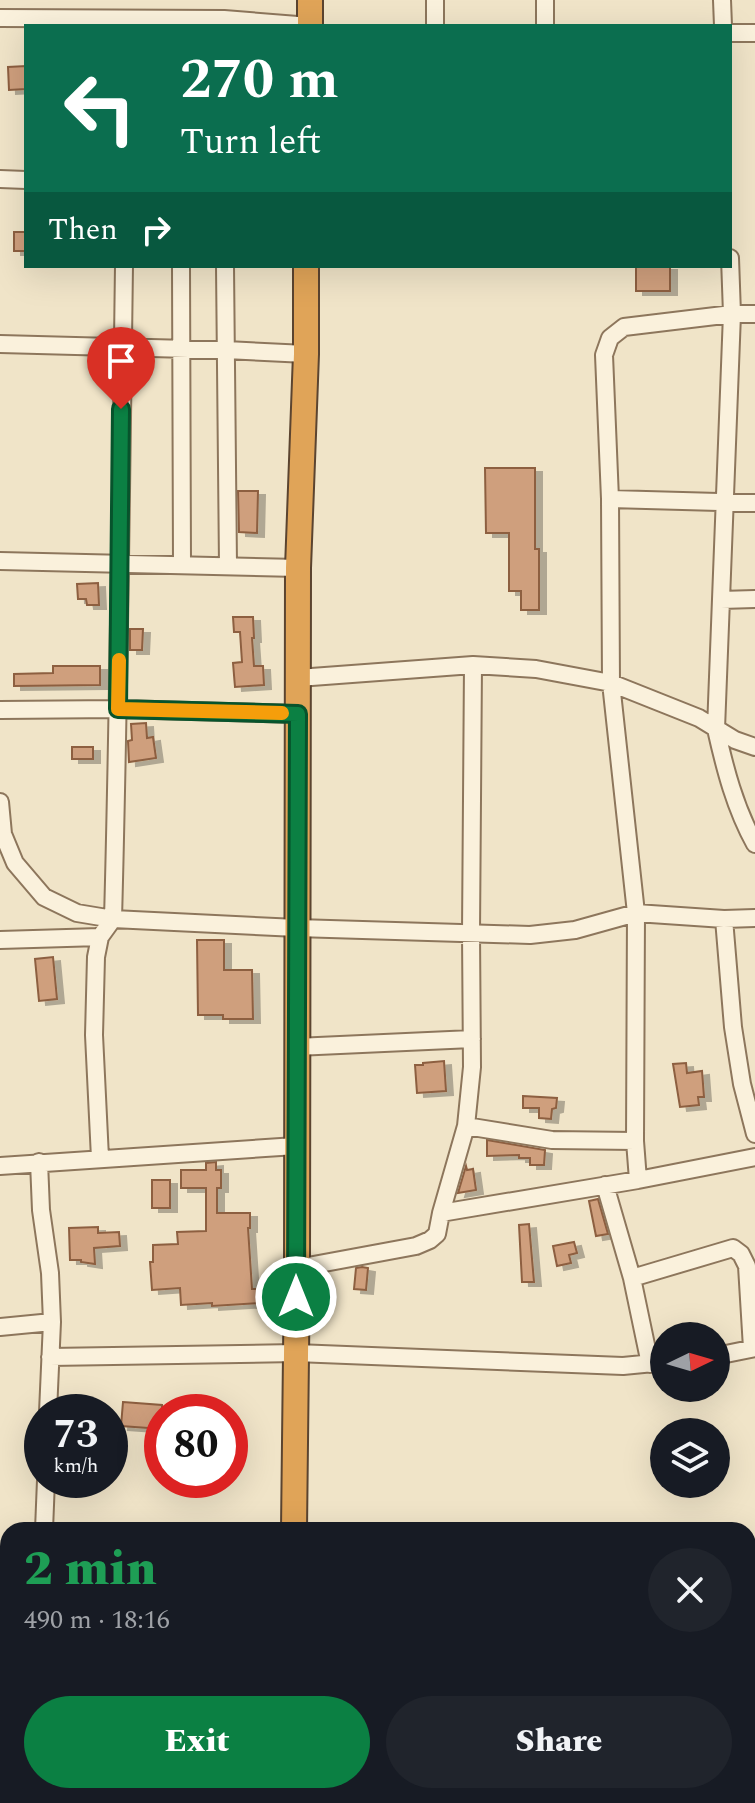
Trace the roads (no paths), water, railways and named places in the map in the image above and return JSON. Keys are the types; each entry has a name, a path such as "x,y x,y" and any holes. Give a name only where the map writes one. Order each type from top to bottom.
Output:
{"highway":[{"path":"310,0 310,24"},
{"path":"294,1522 298,568 306,268"}],"street":[{"path":"58,0 58,18"},
{"path":"181,0 181,22"},
{"path":"435,0 435,24"},
{"path":"545,0 545,24"},
{"path":"722,0 723,24"},
{"path":"0,18 253,24"},
{"path":"732,33 755,33"},
{"path":"0,179 24,180"},
{"path":"100,1158 94,1035 96,957 100,937 113,919 124,268"},
{"path":"181,268 182,564"},
{"path":"225,268 228,565"},
{"path":"730,268 732,314 716,729 728,780 755,844"},
{"path":"638,1180 635,1141 636,913 611,683 610,499 604,355 610,338 624,327 755,314"},
{"path":"0,344 306,354"},
{"path":"610,499 755,503"},
{"path":"0,561 298,568"},
{"path":"721,600 755,599"},
{"path":"297,1268 416,1246 437,1234 466,1126 472,1067 473,665"},
{"path":"298,678 473,665 536,669 611,683 699,718 735,740 755,747"},
{"path":"0,710 118,709 298,714"},
{"path":"0,802 3,834 15,863 44,897 77,913 113,919 530,935 575,930 636,913 755,918"},
{"path":"724,919 733,1027 742,1084 755,1134"},
{"path":"0,940 100,937"},
{"path":"296,1047 472,1039"},
{"path":"466,1126 552,1140 635,1141"},
{"path":"0,1166 296,1146"},
{"path":"441,1213 755,1157"},
{"path":"39,1162 41,1210 50,1273 52,1322 49,1394"},
{"path":"605,1185 650,1339"},
{"path":"632,1278 733,1248 741,1254 747,1266 754,1348 730,1353"},
{"path":"0,1327 52,1322"},
{"path":"50,1357 296,1353 623,1366 650,1364"},
{"path":"44,1522 45,1498"}]}
